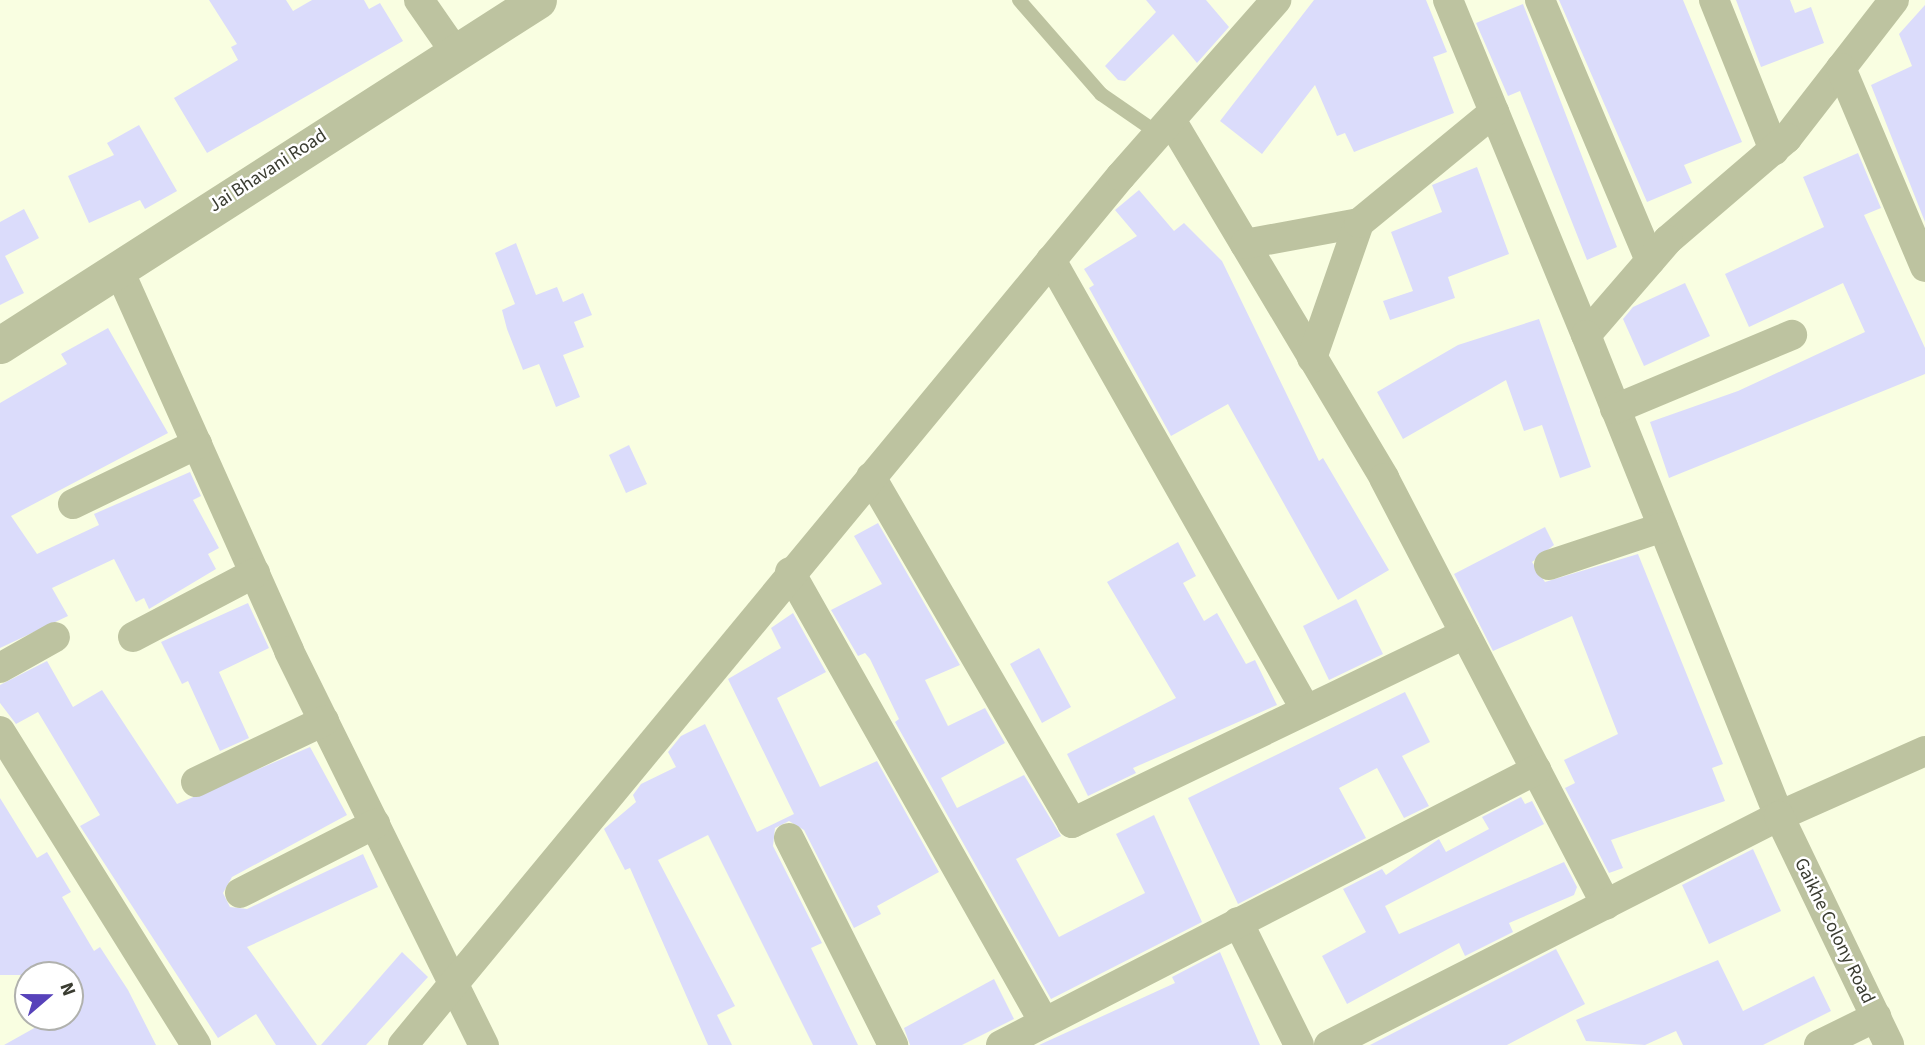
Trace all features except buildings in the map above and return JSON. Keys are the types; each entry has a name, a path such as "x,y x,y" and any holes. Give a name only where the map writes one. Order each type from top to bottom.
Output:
{"street":[{"path":"419,0 453,49"},
{"name":"Jai Bhavani Road","path":"3,335 118,268 453,49 538,0"},
{"path":"403,1045 790,572 1051,260 1276,0"},
{"name":"Gaikhe Colony Road","path":"1448,0 1779,816 1889,1045"},
{"path":"1540,0 1650,261"},
{"path":"1714,0 1774,150"},
{"path":"1586,335 1650,261 1774,150 1894,0"},
{"path":"1841,68 1925,267"},
{"path":"1245,244 1359,223 1494,111"},
{"path":"1165,127 1245,244 1312,358 1465,634 1606,905"},
{"path":"1312,358 1359,223"},
{"path":"1051,260 1306,710"},
{"path":"118,268 324,721 484,1045"},
{"path":"1615,409 1791,335"},
{"path":"73,504 197,444"},
{"path":"871,477 1072,823 1465,634"},
{"path":"1549,565 1663,527"},
{"path":"790,572 1044,1022"},
{"path":"133,638 255,573"},
{"path":"0,668 55,637"},
{"path":"196,782 324,721"},
{"path":"0,731 196,1045"},
{"path":"1329,1045 1779,816 1925,751"},
{"path":"1001,1045 1536,770"},
{"path":"240,894 375,824"},
{"path":"789,838 893,1045"},
{"path":"1238,922 1299,1045"},
{"path":"1819,1045 1876,1017"}],"lane":[{"path":"1019,0 1101,94 1165,127"}]}
